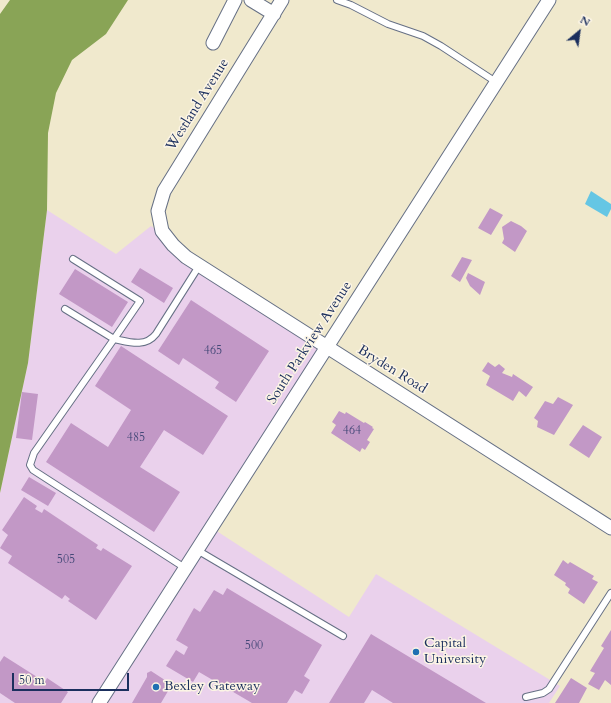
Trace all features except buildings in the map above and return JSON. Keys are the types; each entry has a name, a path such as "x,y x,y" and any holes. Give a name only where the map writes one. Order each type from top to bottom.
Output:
{"street":[{"path":"213,43 235,0"},
{"path":"251,0 274,14"},
{"name":"Westland Avenue","path":"162,231 158,211 164,191 282,0"},
{"name":"South Parkview Avenue","path":"99,703 548,0"},
{"name":"Bryden Road","path":"162,231 173,245 199,266 611,528"}],"lane":[{"path":"337,0 388,24 423,36 496,82"},
{"path":"73,259 140,301 34,453 30,465 32,470 185,568"},
{"path":"65,308 114,340 139,343 150,340 156,334 199,266"},
{"path":"197,550 343,636"},
{"path":"526,698 543,693 549,689 611,593"}],"shaded area":[{"path":"47,210 116,254 151,226 325,345 212,528 349,617 376,574 560,686 549,703 0,703 0,493 28,363"}],"green space":[{"path":"10,0 128,0 106,34 72,60 56,93 48,133 47,210 28,363 0,493 0,14"}],"water":[{"path":"591,191 611,204 611,209 607,217 585,204"}],"place":[{"name":"Capital University","path":"416,652"},
{"name":"Bexley Gateway","path":"156,687"}]}
